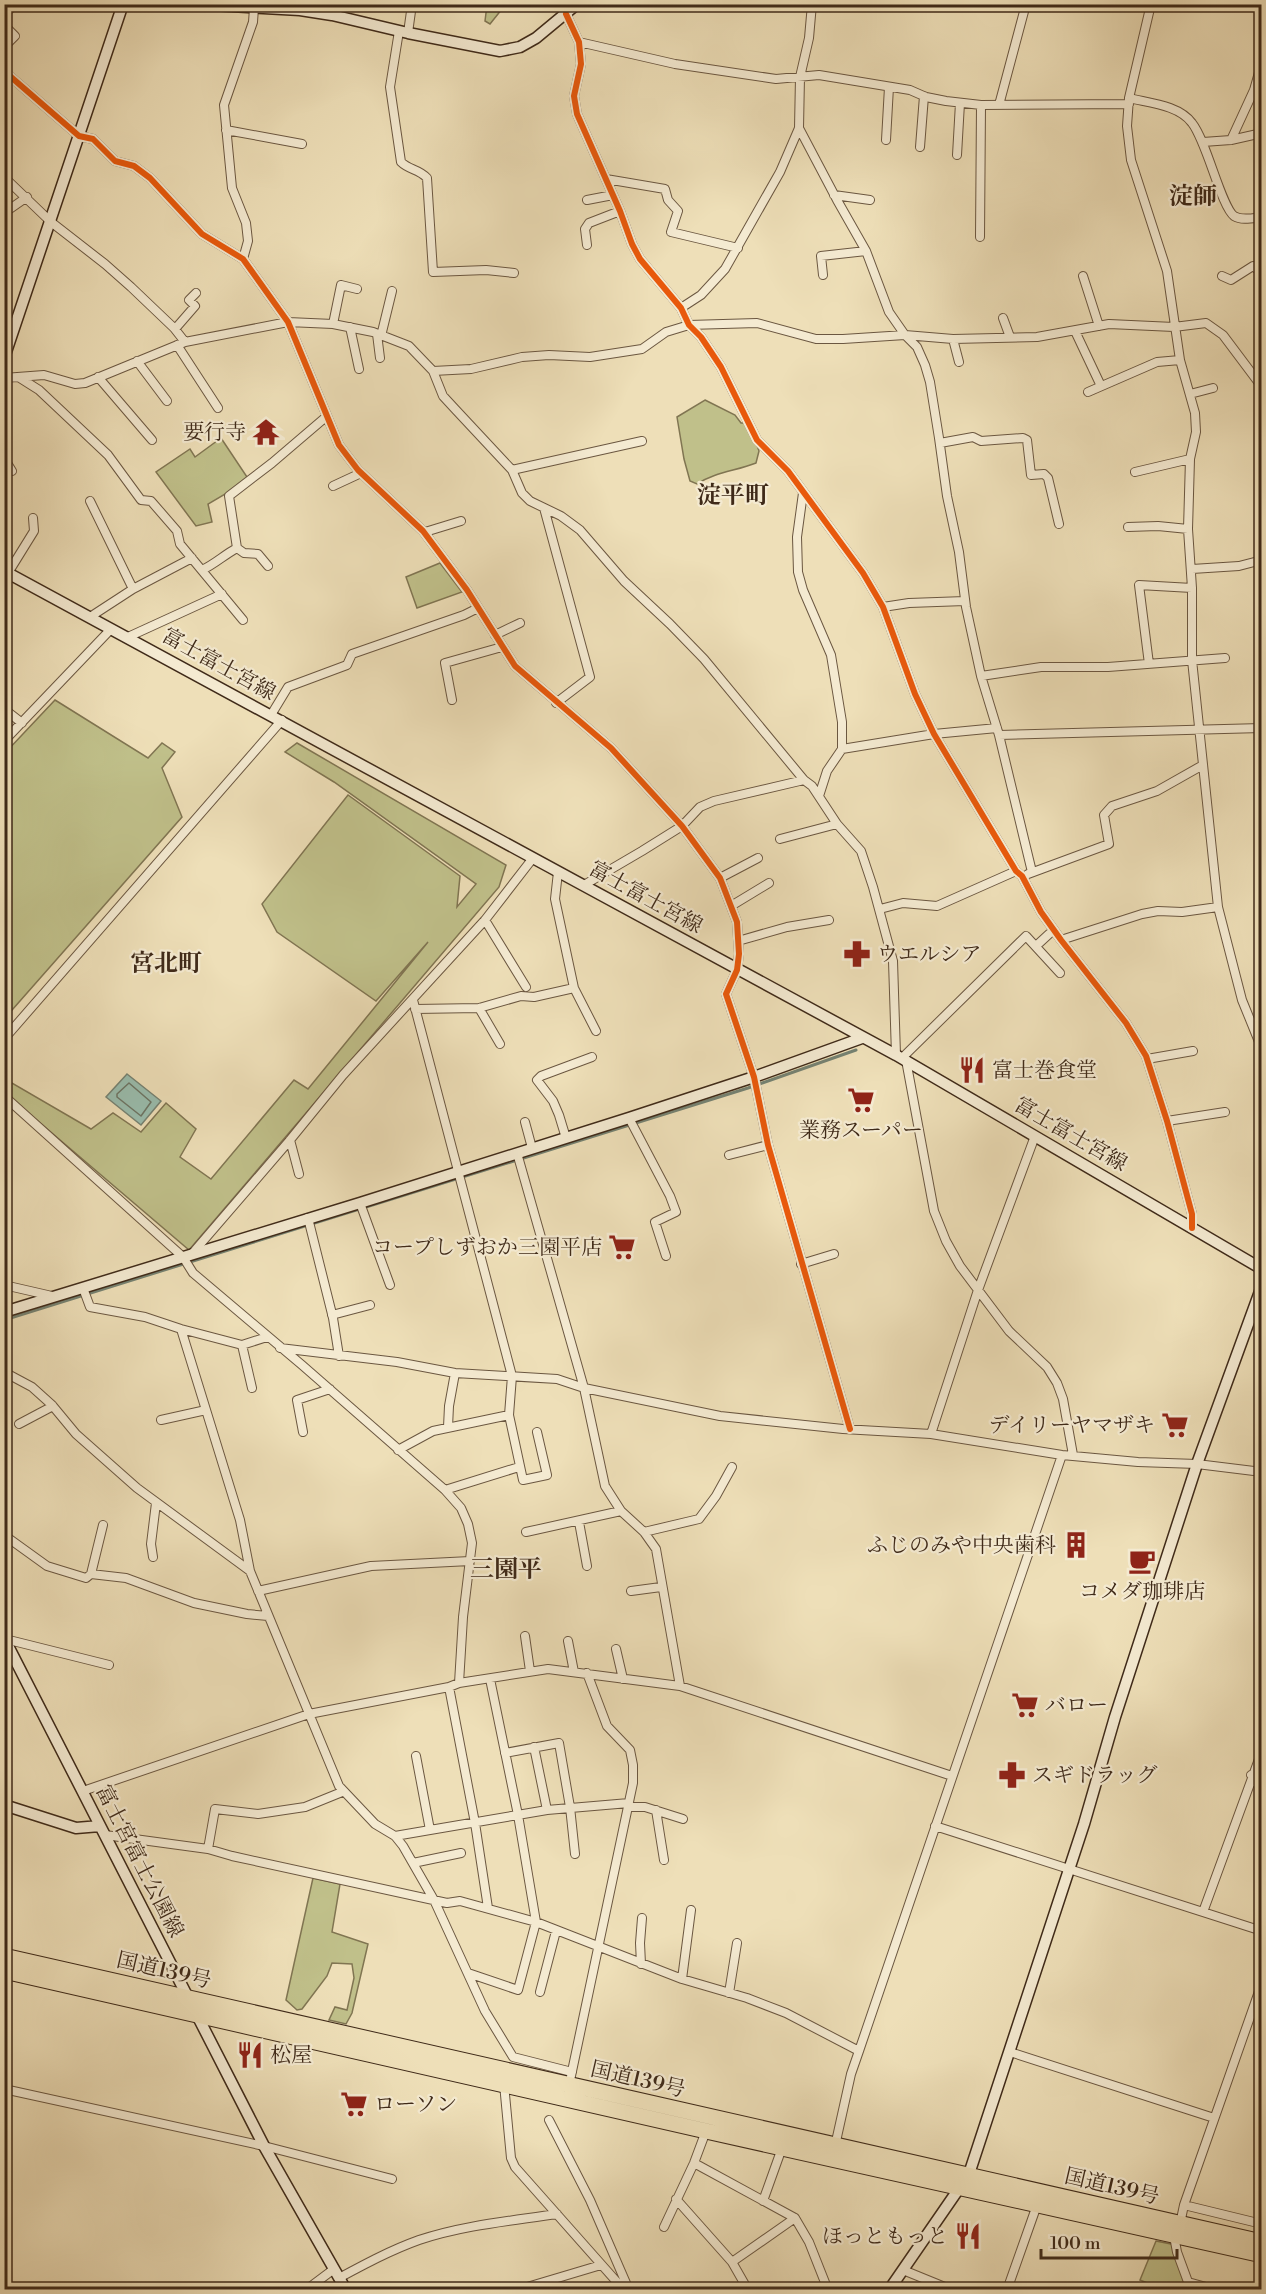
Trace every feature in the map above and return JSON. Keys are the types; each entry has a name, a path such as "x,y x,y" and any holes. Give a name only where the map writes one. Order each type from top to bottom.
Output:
{"highway":[{"name":"国道139号","path":"4,1956 570,2079 965,2181 1177,2230 1262,2255"},
{"name":"国道139号","path":"4,1971 194,2012 782,2148 965,2181 1037,2205 1177,2230 1262,2242"}],"main road":[{"path":"4,358 123,4"},
{"path":"195,4 300,10 500,51 520,47 577,4"},
{"name":"富士富士宮線","path":"6,572 901,1058 1262,1269"},
{"path":"4,1312 52,1296 85,1293 519,1157 532,1148 631,1122 755,1082 862,1038"},
{"path":"889,2289 965,2181 1070,1868 1115,1717 1197,1464 1262,1286"},
{"name":"富士宮富士公園線","path":"5,1639 264,2146 346,2289"},
{"path":"4,1805 76,1828 103,1830"}],"street":[{"path":"4,14 15,4"},
{"path":"412,4 390,87 401,162 408,169 422,172 427,178 433,272 486,270 514,273"},
{"path":"681,308 701,295 725,268 780,172 799,128 800,77 809,38 812,4"},
{"path":"827,4 839,7"},
{"path":"999,105 1026,4"},
{"path":"1151,4 1129,101 1127,126 1131,160 1167,271 1180,360 1195,413 1196,432 1190,459 1188,529 1192,569 1192,660 1203,765 1218,907 1242,1000 1262,1049"},
{"path":"243,259 248,241 246,223 232,188 224,105 253,22 254,8"},
{"path":"566,14 579,42 581,64 574,96 577,114 620,211 632,244 640,258 681,308 689,325 721,367 757,440 783,465 863,573 883,608 915,694 934,734 1041,912 1126,1023 1148,1059 1192,1214 1192,1228"},
{"path":"4,26 15,36 4,47"},
{"path":"579,42 675,64 776,79 819,75 910,90 924,96 960,103 999,105 1129,101 1177,111 1192,122 1203,142 1227,206 1235,216 1247,219 1262,217"},
{"path":"1231,140 1254,90 1262,62"},
{"path":"4,71 79,136 93,139 116,161 134,166 150,178 202,234 243,259 288,322 339,445 361,473 424,532 467,590 515,666 611,748 682,826 720,878 737,922 738,941 737,970 726,993 755,1082 768,1145 850,1429"},
{"path":"886,140 889,87"},
{"path":"920,147 924,96"},
{"path":"957,155 960,103"},
{"path":"980,237 981,105"},
{"path":"799,128 866,251 889,312 905,335 917,346 930,382 947,496 959,552 965,601 981,676 998,732 1032,872"},
{"path":"226,130 302,144"},
{"path":"1203,142 1231,140 1262,133"},
{"path":"4,177 51,222 105,264 174,329 218,408"},
{"path":"606,179 665,189 668,200 678,211 671,232 738,248"},
{"path":"587,200 613,195"},
{"path":"834,195 870,201"},
{"path":"4,213 27,197"},
{"path":"587,245 585,229 589,223 620,211"},
{"path":"823,275 821,256 866,251"},
{"path":"1222,276 1231,279 1254,266 1262,273"},
{"path":"1083,276 1099,326"},
{"path":"333,324 341,285 357,289"},
{"path":"380,358 379,335 392,291"},
{"path":"174,329 195,306 189,300 196,293"},
{"path":"1003,318 1010,337"},
{"path":"4,378 44,375 75,384 85,383 181,344 288,322 350,327 409,346 433,371 443,396 512,470 522,493 530,501 561,516 580,530 624,581 684,638 711,667 804,780 812,786 837,824 861,851 893,961 901,1058 934,1211 946,1241 960,1266 1009,1331 1047,1367 1057,1383 1063,1399 1073,1455"},
{"path":"433,371 471,369 522,357 549,355 590,357 642,349 666,332 689,325 757,323 816,339 905,335 953,339 1037,337 1109,324 1174,327 1206,324 1223,335 1262,387"},
{"path":"350,327 358,369"},
{"path":"1075,331 1101,386"},
{"path":"953,339 959,362"},
{"path":"1088,392 1157,362 1180,360"},
{"path":"137,361 168,401"},
{"path":"98,377 152,440"},
{"path":"20,378 39,390 108,455 141,500 151,501 177,531 180,544 243,620"},
{"path":"1190,394 1213,388"},
{"path":"268,566 258,554 244,553 237,548 229,496 327,416"},
{"path":"940,443 973,437 981,441 1023,438 1028,440 1031,475 1044,474 1048,478 1059,524"},
{"path":"512,470 642,441"},
{"path":"4,458 12,471"},
{"path":"1135,471 1190,459"},
{"path":"333,486 361,473"},
{"path":"803,493 797,537 798,572 811,610 831,655 842,722 842,749 827,771 819,796"},
{"path":"90,501 133,589"},
{"path":"544,508 590,677 556,702"},
{"path":"6,572 34,531 33,519"},
{"path":"424,532 461,521"},
{"path":"1128,527 1158,526 1188,529"},
{"path":"202,570 237,548"},
{"path":"90,617 133,589 192,558"},
{"path":"1192,569 1239,566 1262,560"},
{"path":"1149,664 1139,585 1192,588"},
{"path":"128,637 222,594"},
{"path":"883,608 909,603 965,601"},
{"path":"4,1039 277,718 288,687 347,665 352,654 478,608"},
{"path":"495,635 520,623"},
{"path":"4,741 111,629"},
{"path":"452,700 445,663 502,647"},
{"path":"981,676 1041,667 1108,667 1225,658"},
{"path":"4,709 22,723"},
{"path":"842,749 934,734 1262,728"},
{"path":"879,909 903,903 937,906 1019,873 1032,872 1109,844 1104,815 1112,806 1157,791 1203,765"},
{"path":"584,885 682,826 700,807 714,801 804,780"},
{"path":"780,839 837,824"},
{"path":"187,1260 343,1075 414,1004 534,858"},
{"path":"720,878 758,858"},
{"path":"558,872 555,899 574,988 596,1031"},
{"path":"731,906 769,883"},
{"path":"1061,940 1142,914 1218,907"},
{"path":"485,920 526,987"},
{"path":"738,941 787,927 830,920"},
{"path":"1036,946 1048,934"},
{"path":"901,1058 1026,936 1060,973"},
{"path":"414,1004 479,1008 521,996 534,997 574,988"},
{"path":"414,1004 512,1376 509,1416 523,1480 547,1475 537,1432"},
{"path":"479,1008 500,1044"},
{"path":"1148,1059 1193,1051"},
{"path":"566,1138 560,1115 553,1101 537,1080 541,1076 592,1057"},
{"path":"4,1096 187,1260 267,1337 445,1490 461,1508 468,1524 472,1543 463,1617 459,1683"},
{"path":"1167,1121 1225,1112"},
{"path":"525,1122 532,1148"},
{"path":"631,1122 676,1212 655,1222 666,1256"},
{"path":"931,1434 978,1290 1035,1136"},
{"path":"290,1140 299,1174"},
{"path":"729,1155 768,1145"},
{"path":"519,1157 584,1388 605,1486 621,1510 644,1532 656,1549 680,1686"},
{"path":"361,1207 390,1285"},
{"path":"310,1222 332,1315 339,1356"},
{"path":"801,1264 834,1254"},
{"path":"4,1285 52,1296"},
{"path":"85,1293 90,1307 145,1317 180,1329 242,1345 267,1337"},
{"path":"332,1315 370,1305"},
{"path":"180,1329 240,1520 250,1571 326,1759 342,1792 375,1824 394,1836 413,1863 434,1900 485,2011 513,2057 570,2079 633,1774 630,1750 607,1726 587,1673"},
{"path":"242,1345 252,1388"},
{"path":"280,1348 398,1362 455,1373 557,1379 584,1388 720,1416 850,1429 931,1434 1062,1455 1197,1464 1262,1472"},
{"path":"4,1372 32,1387 76,1434 156,1503 250,1571"},
{"path":"448,1427 455,1373"},
{"path":"303,1432 297,1400 330,1389"},
{"path":"18,1424 52,1406"},
{"path":"161,1420 206,1410"},
{"path":"398,1450 433,1431 509,1416"},
{"path":"835,2146 859,2051 1062,1455"},
{"path":"445,1490 519,1467"},
{"path":"644,1532 699,1519 716,1496 732,1467"},
{"path":"153,1557 156,1503"},
{"path":"526,1532 579,1522 621,1510"},
{"path":"579,1522 587,1566"},
{"path":"4,1535 47,1566 86,1578 91,1574 103,1525"},
{"path":"258,1591 371,1566 470,1561"},
{"path":"91,1574 126,1578 194,1603 268,1616"},
{"path":"631,1591 662,1587"},
{"path":"525,1636 530,1671"},
{"path":"5,1639 109,1665"},
{"path":"568,1641 574,1672"},
{"path":"616,1649 623,1679"},
{"path":"82,1791 309,1714 449,1687 459,1683 548,1669 680,1686 952,1776"},
{"path":"468,1973 518,1990 536,1922 518,1815 490,1679"},
{"path":"449,1687 475,1823 488,1908"},
{"path":"505,1753 559,1743 575,1854"},
{"path":"534,1748 547,1810"},
{"path":"1203,1912 1251,1775 1262,1751"},
{"path":"416,1756 430,1830"},
{"path":"1251,1775 1262,1790"},
{"path":"208,1849 215,1809 258,1814 305,1807 342,1792"},
{"path":"394,1836 570,1807 628,1805 645,1807 683,1819"},
{"path":"656,1810 664,1860"},
{"path":"935,1826 1262,1931"},
{"path":"103,1830 208,1849 447,1903 460,1901 536,1922 682,1979 786,2013 859,2051"},
{"path":"413,1863 461,1853"},
{"path":"682,1979 691,1910"},
{"path":"641,1964 642,1918"},
{"path":"540,1992 556,1930"},
{"path":"729,1993 737,1943"},
{"path":"1217,2289 1190,2286 1177,2252 1177,2230 1262,1983"},
{"path":"1010,2052 1214,2118"},
{"path":"504,2084 511,2158 514,2167 624,2289"},
{"path":"4,2090 264,2146 392,2179"},
{"path":"549,2120 590,2200 629,2289"},
{"path":"664,2227 694,2163 705,2131"},
{"path":"763,2200 782,2148"},
{"path":"694,2163 795,2218 809,2242 826,2289"},
{"path":"676,2199 732,2262 748,2289"},
{"path":"1007,2289 1037,2205"},
{"path":"1184,2205 1262,2224"},
{"path":"306,2289 336,2274 420,2240 478,2225 557,2214"},
{"path":"732,2262 795,2218"},
{"path":"517,2289 601,2265"},
{"path":"903,2270 952,2289"}],"green space":[{"path":"487,4 528,5 526,8 502,9 490,24 485,21"},
{"path":"705,400 735,415 741,423 749,423 759,451 756,463 711,477 697,484 690,481 677,417"},
{"path":"221,438 249,480 208,504 212,522 196,526 156,472 190,449 195,457"},
{"path":"440,563 462,592 417,608 406,577"},
{"path":"55,700 148,758 162,743 175,752 162,768 182,817 5,1018 5,753"},
{"path":"297,743 506,865 499,887 189,1250 5,1093 4,1085 12,1083 91,1129 113,1113 141,1132 166,1103 196,1129 180,1157 211,1179 294,1080 308,1089 428,942 376,1001 277,932 262,904 348,795 460,876 457,907 476,884 334,782 285,752"},
{"path":"313,1878 340,1884 332,1932 368,1944 352,2013 346,2024 329,2020 335,2007 347,2010 354,1978 352,1964 332,1963 327,1976 302,2009 297,2010 286,2000"},
{"path":"1156,2241 1176,2245 1191,2289 1162,2289 1140,2280"}],"water":[{"path":"127,1074 161,1101 141,1125 106,1097"}],"waterway":[{"path":"4,1320 748,1088 856,1050"}],"cycle path":[{"path":"566,14 579,42 581,64 574,96 577,114 620,211 632,244 640,259 681,308 689,325 701,337 721,367 757,440 788,471 863,573 883,607 915,694 934,734 1016,871 1022,876 1041,912 1126,1023 1146,1056 1167,1121 1192,1214 1192,1228"},
{"path":"4,71 79,136 93,139 115,161 134,166 150,178 202,234 243,259 288,322 339,445 358,470 423,531 467,590 515,666 611,748 682,826 720,878 737,922 739,954 737,970 726,994 754,1077 768,1145 850,1429"}],"place":[{"name":"要行寺","path":"266,432"},
{"name":"ウエルシア","path":"857,954"},
{"name":"富士巻食堂","path":"972,1070"},
{"name":"業務スーパー","path":"861,1100"},
{"name":"コープしずおか三園平店","path":"622,1247"},
{"name":"デイリーヤマザキ","path":"1175,1425"},
{"name":"ふじのみや中央歯科","path":"1076,1545"},
{"name":"コメダ珈琲店","path":"1142,1561"},
{"name":"バロー","path":"1025,1705"},
{"name":"スギドラッグ","path":"1012,1775"},
{"name":"松屋","path":"250,2055"},
{"name":"ローソン","path":"354,2104"},
{"name":"ほっともっと","path":"968,2236"}],"district":[{"name":"淀師","path":"1193,196"},
{"name":"淀平町","path":"733,495"},
{"name":"宮北町","path":"166,963"},
{"name":"三園平","path":"506,1569"}]}
